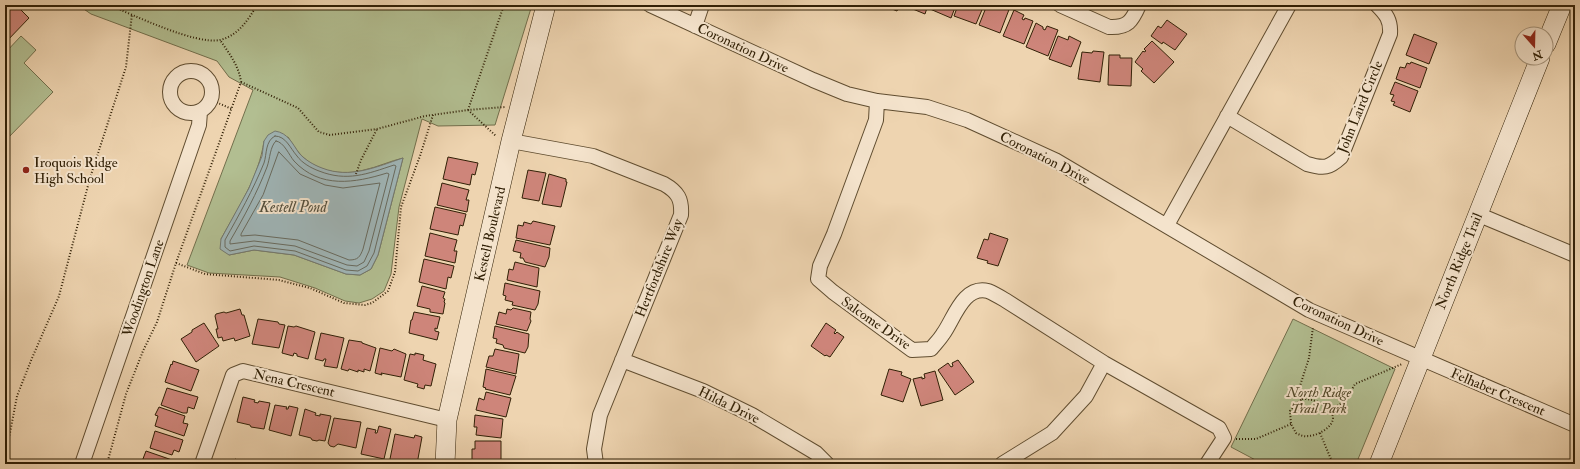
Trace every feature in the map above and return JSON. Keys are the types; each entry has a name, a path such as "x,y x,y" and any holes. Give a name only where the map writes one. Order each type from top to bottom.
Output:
{"street":[{"name":"Kestell Boulevard","path":"445,464 447,420 505,140 546,5"},
{"name":"Coronation Drive","path":"650,5 813,80 847,94 876,101 927,107 967,120 1055,160 1309,310 1420,358"},
{"path":"695,26 702,5"},
{"path":"1060,5 1109,27 1126,25 1134,18 1139,5"},
{"path":"1167,226 1289,5"},
{"name":"John Laird Circle","path":"1227,116 1307,164 1320,168 1332,165 1341,157 1390,34 1390,24 1386,14 1377,5"},
{"path":"1553,26 1562,5"},
{"name":"North Ridge Trail","path":"1379,464 1537,66"},
{"path":"188,71 202,74 211,85 211,100 200,112 193,114 185,113 179,110 170,98 169,91 171,84 175,78 188,71"},
{"name":"Salcome Drive","path":"876,101 876,120 834,234 820,266 818,279 833,292 912,350 931,349 944,334 960,305 967,297 977,291 988,291 1005,300 1104,363 1215,425 1221,431 1224,438"},
{"name":"Woodington Lane","path":"82,464 199,125 200,112"},
{"name":"Hertfordshire Way","path":"505,140 593,156 664,184 675,191 681,205 681,215 600,415 594,449 596,464"},
{"path":"1477,214 1575,255"},
{"name":"Felhaber Crescent","path":"1420,358 1575,425"},
{"name":"Hilda Drive","path":"622,360 702,391 752,415 816,453 827,464"},
{"path":"1002,464 1052,433 1086,396 1104,363"},
{"name":"Nena Crescent","path":"202,464 233,375 243,372 447,420"},
{"path":"1207,464 1224,438"}],"path":[{"path":"109,5 187,37 206,40 220,40 234,33 245,25 257,5"},
{"path":"468,110 504,5"},
{"path":"32,464 5,459 17,396 59,296 90,178 126,67 132,14"},
{"path":"107,464 126,394 143,351 157,322 176,263 241,82 235,62 220,40"},
{"path":"241,82 298,108 319,132 330,136 376,129 433,115 506,107"},
{"path":"211,100 232,109"},
{"path":"468,110 505,140"},
{"path":"176,263 205,274 279,280 310,288 344,303 365,305 372,303 388,291 395,272 401,207 433,115"},
{"path":"356,174 376,129"},
{"path":"1302,399 1299,389 1309,358 1313,327"},
{"path":"1330,410 1346,400 1355,384 1402,364"},
{"path":"1302,399 1310,399 1319,402 1330,410 1333,418 1332,423 1320,433 1308,436 1301,435 1296,433 1291,424 1290,411 1302,399"},
{"path":"1224,438 1256,439 1291,424"},
{"path":"1320,433 1334,464"}],"green space":[{"path":"78,5 532,5 495,125 438,126 422,119 399,207 391,274 384,291 372,299 359,303 345,301 315,288 280,277 209,273 187,265 253,90 229,77 217,61 91,14","holes":["288,137 299,153 307,161 322,169 331,171 348,173 356,172 403,158 378,255 371,269 360,275 346,274 294,255 254,250 229,255 221,239 253,180 258,167 264,141"]},
{"path":"21,36 36,50 24,63 53,92 5,141 5,53"},
{"name":"North Ridge Trail Park","path":"1293,319 1395,369 1356,464 1263,464 1231,447"}],"water":[{"name":"Kestell Pond","path":"275,131 286,136 299,153 307,160 319,167 332,171 353,172 373,168 403,158 378,255 371,269 360,275 346,274 294,255 254,250 229,255 220,249 221,239 249,188 262,156 264,141 268,135"}],"building":[{"path":"5,5 18,5 18,7 29,18 5,43"},
{"path":"882,5 900,5 897,11"},
{"path":"903,5 928,5 925,14"},
{"path":"931,5 956,5 951,18 930,9"},
{"path":"958,5 984,5 976,24 954,16"},
{"path":"987,5 996,5 995,8 997,8 998,5 1010,7 1000,33 979,25"},
{"path":"1014,10 1024,15 1022,19 1024,20 1025,18 1033,21 1024,44 1003,36"},
{"path":"1167,20 1187,34 1175,50 1163,42 1162,44 1151,36 1158,26 1161,28"},
{"path":"1036,23 1045,30 1047,26 1058,30 1048,56 1026,47"},
{"path":"1414,34 1437,43 1429,64 1406,55"},
{"path":"1058,36 1068,40 1069,36 1081,42 1071,67 1049,59"},
{"path":"1152,41 1174,62 1154,83 1141,71 1143,69 1135,62 1143,51 1146,51 1144,49"},
{"path":"1093,51 1104,52 1100,82 1078,79 1082,52 1092,53"},
{"path":"1109,55 1120,55 1120,58 1132,58 1131,86 1108,85"},
{"path":"1411,62 1427,68 1420,88 1396,79 1400,67 1405,68 1407,63 1410,64"},
{"path":"1395,82 1418,91 1410,112 1393,105 1395,102 1391,101 1394,95 1390,94"},
{"path":"448,157 478,163 475,175 472,174 470,185 443,179"},
{"path":"528,170 546,173 539,201 522,198"},
{"path":"549,174 566,179 567,182 561,207 542,204"},
{"path":"442,183 469,190 466,200 469,200 467,212 437,205"},
{"path":"435,207 466,214 463,226 460,225 458,235 430,229"},
{"path":"533,221 555,226 550,245 516,238 518,225 523,226 524,222 531,224"},
{"path":"430,233 457,240 454,251 457,251 455,263 425,256"},
{"path":"990,233 1008,239 998,266 977,258 984,239 988,240"},
{"path":"516,240 550,248 549,257 545,267 525,262 523,258 520,258 521,253 513,251"},
{"path":"424,259 454,266 451,278 448,277 446,289 419,282"},
{"path":"515,262 539,268 537,287 507,280 509,269 513,270"},
{"path":"505,283 540,291 538,304 535,310 512,305 513,302 505,300 506,296 503,295"},
{"path":"422,286 445,292 443,298 445,299 445,303 443,314 430,312 430,309 417,306"},
{"path":"513,308 531,312 531,321 527,331 496,324 499,312 506,314 507,309 511,310"},
{"path":"240,309 242,315 244,315 250,336 235,341 234,338 223,341 222,337 218,338 216,329 218,329 215,316 216,314"},
{"path":"414,312 440,317 437,329 435,328 435,331 439,332 437,340 409,333"},
{"path":"258,319 278,322 279,324 285,325 279,348 252,344"},
{"path":"204,323 219,346 196,362 181,339"},
{"path":"826,323 836,330 834,333 835,334 837,332 844,337 830,357 825,356 811,346"},
{"path":"288,326 296,326 315,332 308,359 297,356 297,354 294,353 293,356 282,353"},
{"path":"495,326 529,334 528,347 525,353 504,348 503,345 496,343 497,339 493,338"},
{"path":"321,333 344,338 337,368 324,366 326,359 323,361 315,359"},
{"path":"349,340 362,342 376,348 370,371 364,369 364,372 358,370 358,372 349,369 348,371 341,369"},
{"path":"380,348 392,351 394,349 406,354 401,377 375,373"},
{"path":"495,349 519,354 516,374 486,367 489,356 493,356"},
{"path":"415,353 424,355 423,360 436,364 431,386 425,385 424,389 417,387 418,384 404,380 410,354 415,355"},
{"path":"958,360 974,382 955,395 938,370 948,363 951,367 953,366 952,363"},
{"path":"173,361 199,370 191,391 165,382"},
{"path":"486,369 516,376 510,395 485,389 486,388 483,387"},
{"path":"889,369 902,372 901,375 911,379 903,402 881,395"},
{"path":"935,371 943,400 921,406 913,379 922,377 922,379 925,378 924,374"},
{"path":"167,388 198,397 194,409 188,407 187,413 183,413 161,405"},
{"path":"486,392 511,398 506,417 476,410 479,398 484,400"},
{"path":"243,397 255,400 254,402 258,403 259,401 270,403 264,429 251,427 250,425 237,422"},
{"path":"275,405 287,407 286,409 288,409 289,406 298,408 291,436 269,430"},
{"path":"159,407 185,416 183,423 188,424 184,436 155,426 158,416 155,415"},
{"path":"305,409 316,413 315,415 320,416 320,414 331,416 325,441 312,440 311,438 299,435"},
{"path":"475,415 503,419 501,438 476,435 477,427 474,427"},
{"path":"334,418 361,422 356,448 338,444 334,447 330,446 328,443"},
{"path":"379,426 391,429 384,459 361,454 367,428 376,430 375,433 377,433"},
{"path":"155,431 183,440 179,452 174,450 172,455 150,448"},
{"path":"395,434 414,438 415,435 422,437 417,464 389,464"},
{"path":"475,441 501,441 501,461 472,461 472,449 475,449"},
{"path":"146,451 175,461 174,464 141,464"},
{"path":"235,459 249,464 227,464 227,462 234,463"}],"place":[{"name":"Iroquois Ridge High School","path":"26,170"}]}
